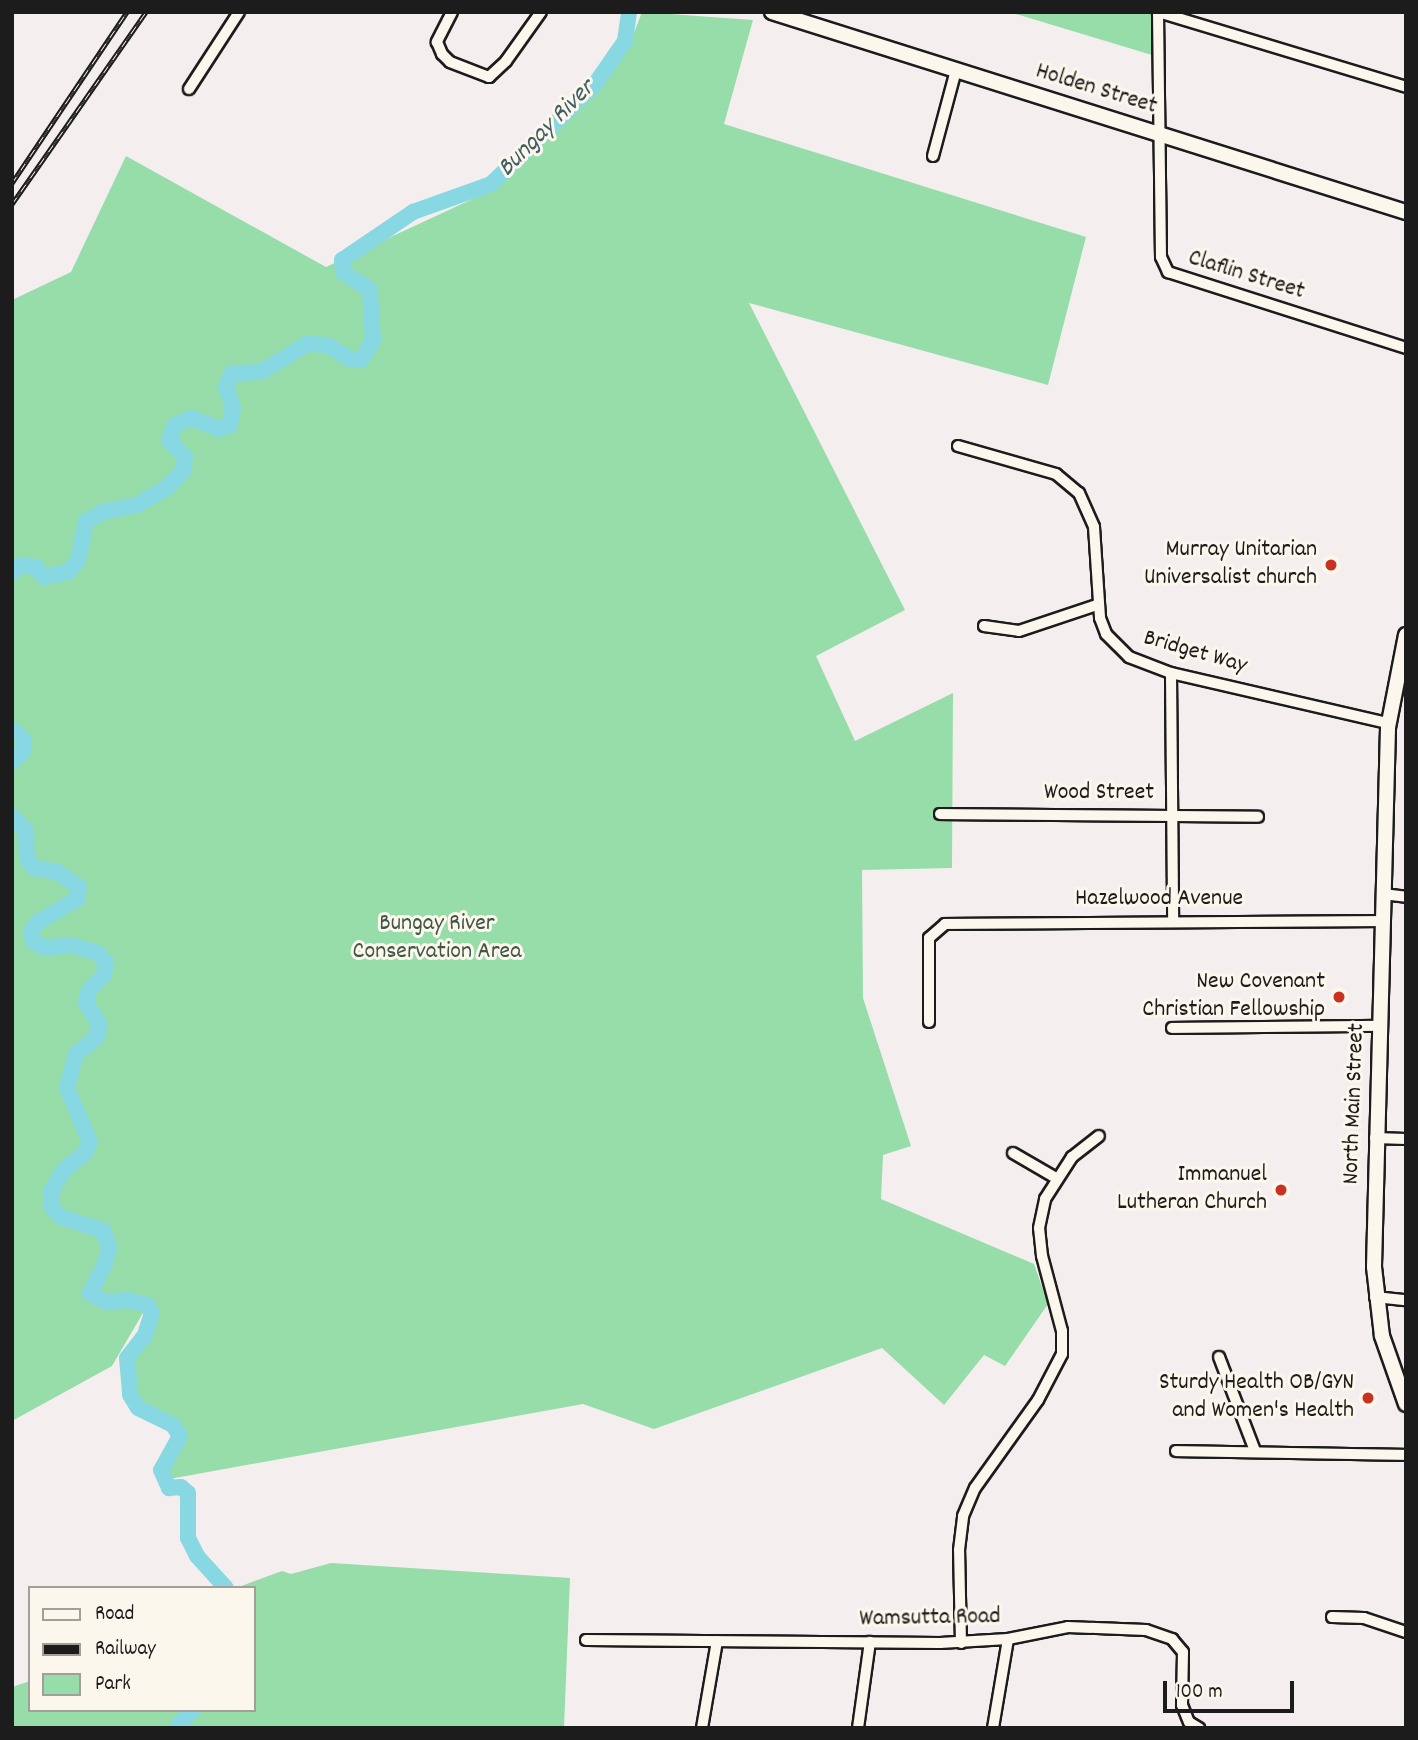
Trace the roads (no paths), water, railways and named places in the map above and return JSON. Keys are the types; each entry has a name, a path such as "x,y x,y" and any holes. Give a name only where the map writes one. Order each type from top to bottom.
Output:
{"main road":[{"name":"Holden Street","path":"772,12 1406,212"},
{"name":"North Main Street","path":"1406,635 1388,723 1376,1138 1375,1297 1382,1336 1406,1404"}],"street":[{"path":"189,89 239,12"},
{"path":"452,12 437,42 442,54 460,67 489,77 506,61 541,12"},
{"path":"1158,12 1406,87"},
{"name":"Claflin Street","path":"1158,12 1161,257 1168,272 1406,348"},
{"path":"933,156 956,70"},
{"name":"Bridget Way","path":"958,446 1056,474 1079,493 1094,527 1097,605 1116,647 1148,667 1388,723"},
{"path":"984,626 1019,631 1097,605"},
{"path":"1171,673 1173,921"},
{"name":"Wood Street","path":"940,814 1258,817"},
{"path":"1383,894 1406,897"},
{"name":"Hazelwood Avenue","path":"929,1022 929,945 937,927 1173,921 1382,921"},
{"path":"1172,1028 1380,1026"},
{"path":"961,1643 959,1550 963,1516 975,1488 1038,1400 1062,1354 1062,1331 1039,1228 1045,1199 1056,1178 1082,1146 1099,1136"},
{"path":"1376,1138 1406,1139"},
{"path":"1013,1153 1056,1178"},
{"path":"1375,1297 1406,1300"},
{"path":"1219,1357 1255,1451"},
{"path":"1176,1451 1406,1455"},
{"path":"1332,1617 1364,1618 1406,1632"},
{"name":"Wamsutta Road","path":"586,1640 961,1643 1008,1639 1068,1626 1161,1633 1182,1652 1182,1705 1189,1722 1199,1728"},
{"path":"993,1728 1008,1639"},
{"path":"702,1728 717,1641"},
{"path":"858,1728 870,1642"}],"waterway":[{"name":"Bungay River","path":"12,573 21,565 36,567 44,577 68,572 78,561 86,521 103,512 137,505 166,488 184,470 185,457 169,440 175,425 191,418 219,429 230,425 233,408 226,387 232,373 261,372 307,344 327,345 352,360 362,359 373,341 370,290 343,272 342,260 413,212 491,184 593,87 625,41 629,12"},
{"name":"Bungay River","path":"12,729 24,740 23,751 12,762"},
{"name":"Bungay River","path":"12,816 26,831 27,859 34,868 57,872 79,887 77,899 38,922 31,931 33,941 45,948 71,945 98,953 106,963 104,975 89,990 86,1003 99,1024 97,1037 76,1054 67,1088 90,1142 85,1153 64,1170 51,1192 51,1207 61,1217 104,1231 109,1248 105,1264 90,1293 105,1302 128,1300 147,1305 152,1313 145,1335 127,1358 130,1395 138,1408 173,1425 180,1436 161,1470 169,1488 181,1487 188,1493 188,1538 197,1556 224,1586"},
{"name":"Bungay River","path":"176,1728 191,1712"}],"railway":[{"path":"12,183 127,12"},
{"path":"12,204 146,12"}],"place":[{"name":"Murray Unitarian Universalist church","path":"1331,565"},
{"name":"New Covenant Christian Fellowship","path":"1339,997"},
{"name":"Immanuel Lutheran Church","path":"1281,1190"},
{"name":"Sturdy Health OB/GYN and Women's Health","path":"1368,1398"}],"park label":[{"name":"Bungay River Conservation Area","path":"437,939"}]}
